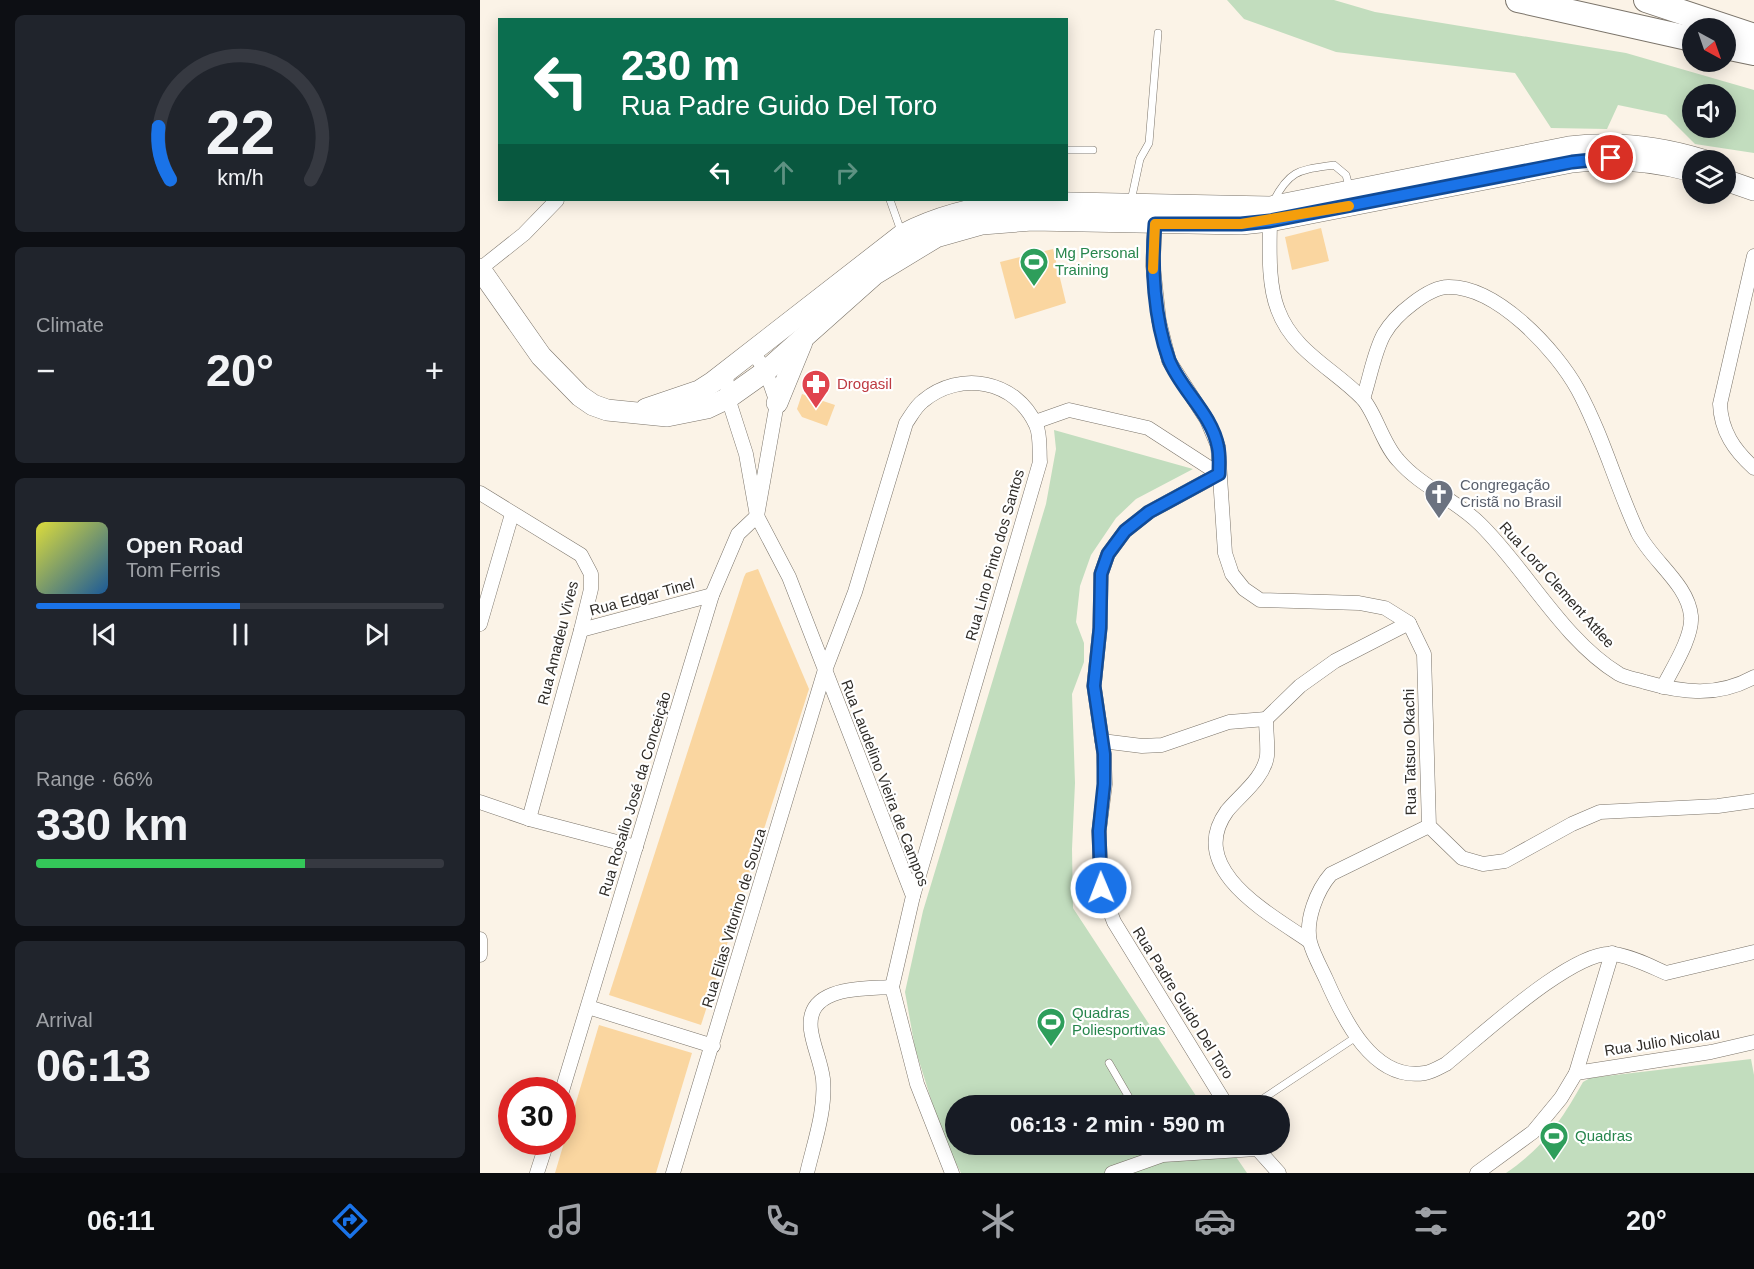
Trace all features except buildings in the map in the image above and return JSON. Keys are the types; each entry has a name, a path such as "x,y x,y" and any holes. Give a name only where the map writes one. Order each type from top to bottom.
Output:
{"highway":[{"path":"1518,0 1682,37"},
{"path":"1646,0 1754,36"},
{"path":"1736,50 1754,54"}],"main road":[{"path":"631,412 699,391 906,243 982,224 1155,214 1241,224 1270,214 1600,143 1641,145 1682,155"},
{"path":"1351,198 1572,162 1611,158 1642,160 1682,169"},
{"path":"1736,170 1754,176"},
{"path":"1736,184 1754,190"},
{"path":"480,269 559,378 593,405 631,412 683,415 728,399 766,372 804,335 875,274 923,224 983,206 1022,202 1131,203 1155,214"},
{"path":"777,403 804,335"}],"street":[{"path":"480,269 524,234 556,201"},
{"path":"1155,214 1153,266 1159,321 1169,361 1207,420 1218,446 1225,553 1232,573 1244,589 1260,600 1359,603 1385,608 1410,623"},
{"name":"Rua Lord Clement Attlee","path":"1270,214 1272,276 1278,310 1302,347 1363,399 1395,458 1412,476 1480,524 1591,653 1620,675 1662,687 1704,693 1739,685 1754,677"},
{"path":"1754,256 1720,404 1720,420 1727,436 1738,454 1754,468"},
{"path":"1363,399 1383,335 1398,315 1422,297 1446,287 1469,289 1498,302 1548,348 1577,388 1640,536 1686,599 1691,618 1684,648 1662,687"},
{"path":"752,351 766,372 777,403 756,516"},
{"path":"726,372 728,399 746,454 756,516"},
{"path":"824,673 855,592 906,423 921,402 939,390 973,381 1007,390 1027,409 1035,423 1069,410 1148,428 1219,474"},
{"name":"Rua Lino Pinto dos Santos","path":"913,896 1040,462 1035,423"},
{"name":"Rua Padre Guido Del Toro","path":"1219,474 1149,512 1125,531 1108,554 1101,574 1100,628 1094,686 1102,741 1104,784 1099,831 1101,888 1114,922 1220,1095"},
{"name":"Rua Amadeu Vives","path":"480,493 582,555 587,563 591,589 529,819"},
{"path":"480,624 512,514"},
{"name":"Rua Rosalio José da Conceição","path":"566,1077 712,595 738,534 756,516"},
{"name":"Rua Laudelino Vieira de Campos","path":"756,516 789,577 824,673 913,896 892,987 917,1084 948,1170"},
{"name":"Rua Edgar Tinel","path":"581,630 712,595"},
{"path":"1102,741 1142,746 1162,745 1229,722 1266,719 1300,686 1335,661 1410,623"},
{"name":"Rua Tatsuo Okachi","path":"1410,623 1424,654 1429,826 1462,858 1483,864 1505,861 1572,824 1600,812 1718,806 1754,801"},
{"name":"Rua Elias Vitorino de Souza","path":"674,1173 824,673"},
{"path":"1266,719 1267,757 1259,774 1219,824 1215,843 1221,867 1244,897 1309,941"},
{"path":"480,802 529,819 636,848"},
{"path":"1429,826 1331,874 1321,886 1312,912 1309,941 1335,999 1356,1037 1389,1066 1409,1073 1426,1073 1446,1064 1554,977 1581,961 1612,953 1650,965 1666,973 1754,952"},
{"path":"480,939 480,954"},
{"path":"1477,1173 1533,1132 1561,1098 1576,1073 1612,953"},
{"path":"807,1173 823,1109 823,1078 810,1027 814,1012 823,999 838,990 892,987"},
{"path":"588,1007 713,1046"},
{"name":"Rua Julio Nicolau","path":"1576,1073 1754,1042"},
{"path":"537,1173 543,1155"},
{"path":"1113,1173 1150,1155"},
{"path":"1262,1155 1279,1173"}],"lane":[{"path":"1131,203 1137,169 1149,143 1158,33"},
{"path":"1068,150 1093,150"},
{"path":"1270,214 1282,184 1298,170 1334,165 1346,175 1351,198"},
{"path":"890,201 906,243"},
{"path":"1269,1095 1356,1037"},
{"path":"1109,1062 1128,1095"}],"green space":[{"path":"1227,0 1334,0 1375,12 1626,53 1682,69 1682,72 1692,72 1733,84 1682,84 1682,131 1666,115 1618,105 1607,129 1551,128 1515,73 1336,52 1244,19"},
{"path":"1736,85 1754,90 1754,153 1695,144 1689,138 1736,138"},
{"path":"1054,430 1193,469 1136,499 1116,518 1091,555 1080,586 1076,622 1084,643 1084,662 1072,694 1075,783 1072,849 1073,908 1195,1095 945,1095 945,1142 915,1048 905,992 923,911 1046,504 1056,449"},
{"path":"1751,1059 1754,1075 1754,1173 1506,1173 1541,1143 1559,1121 1583,1082 1590,1078"},
{"path":"952,1155 1235,1155 1247,1173 961,1173"}],"slow traffic":[{"path":"1153,269 1155,224 1189,222 1241,224 1270,221 1349,206"}],"place":[{"name":"Mg Personal Training","path":"1034,288"},
{"name":"Drogasil","path":"816,410"},
{"name":"Congregação Cristã no Brasil","path":"1439,520"},
{"name":"Quadras Poliesportivas","path":"1051,1048"},
{"name":"Quadras","path":"1554,1162"}],"route":[{"path":"1101,888 1099,831 1104,784 1104,754 1097,720 1094,686 1100,628 1101,574 1108,554 1125,531 1149,512 1219,474 1218,446 1207,420 1169,361 1159,321 1153,266 1155,224 1189,222 1241,224 1270,221 1572,162 1611,158"}]}
